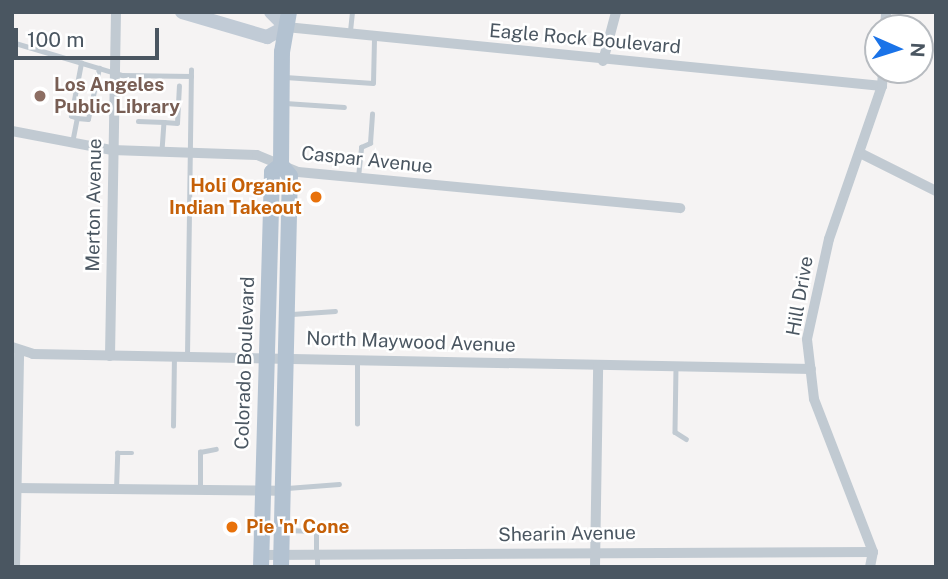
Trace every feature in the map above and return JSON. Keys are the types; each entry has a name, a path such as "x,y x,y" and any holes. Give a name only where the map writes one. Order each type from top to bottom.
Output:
{"main road":[{"name":"Eagle Rock Boulevard","path":"182,12 267,37 287,20"},
{"path":"271,12 287,20"},
{"name":"Colorado Boulevard","path":"281,561 290,176 281,165 281,103 287,20"},
{"name":"Colorado Boulevard","path":"261,561 272,172 281,165"}],"street":[{"name":"Merton Avenue","path":"110,356 116,12"},
{"path":"603,61 617,12"},
{"name":"Eagle Rock Boulevard","path":"287,20 349,36 882,86"},
{"name":"Hill Drive","path":"873,552 814,399 807,339 829,239 882,86"},
{"name":"Caspar Avenue","path":"12,131 112,150 257,155 298,172 680,208"},
{"path":"860,153 936,191"},
{"path":"15,349 15,567"},
{"name":"North Maywood Avenue","path":"15,349 110,356 286,356 811,369"},
{"path":"595,567 598,365"},
{"path":"15,488 283,489"},
{"name":"Shearin Avenue","path":"261,561 281,561 316,555 595,551 873,552"},
{"path":"870,567 873,552"}],"lane":[{"path":"349,36 352,12"},
{"path":"282,76 373,83 374,38"},
{"path":"12,42 113,72 191,73 187,356"},
{"path":"82,63 71,116 77,118 88,119 99,68"},
{"path":"138,121 177,123 179,86"},
{"path":"281,103 344,107"},
{"path":"358,178 361,148 370,143 372,114"},
{"path":"72,144 77,118"},
{"path":"162,152 164,122"},
{"path":"287,314 335,311"},
{"path":"173,426 174,356"},
{"path":"357,358 357,424"},
{"path":"676,366 674,432 686,439"},
{"path":"200,490 200,452 216,449"},
{"path":"116,490 117,453 132,453"},
{"path":"283,489 339,484"},
{"path":"282,530 340,531"},
{"path":"316,531 317,567"},
{"path":"186,567 196,567"}],"place":[{"name":"Los Angeles Public Library","path":"40,96"},
{"name":"Holi Organic Indian Takeout","path":"316,197"},
{"name":"Pie 'n' Cone","path":"232,527"}]}
